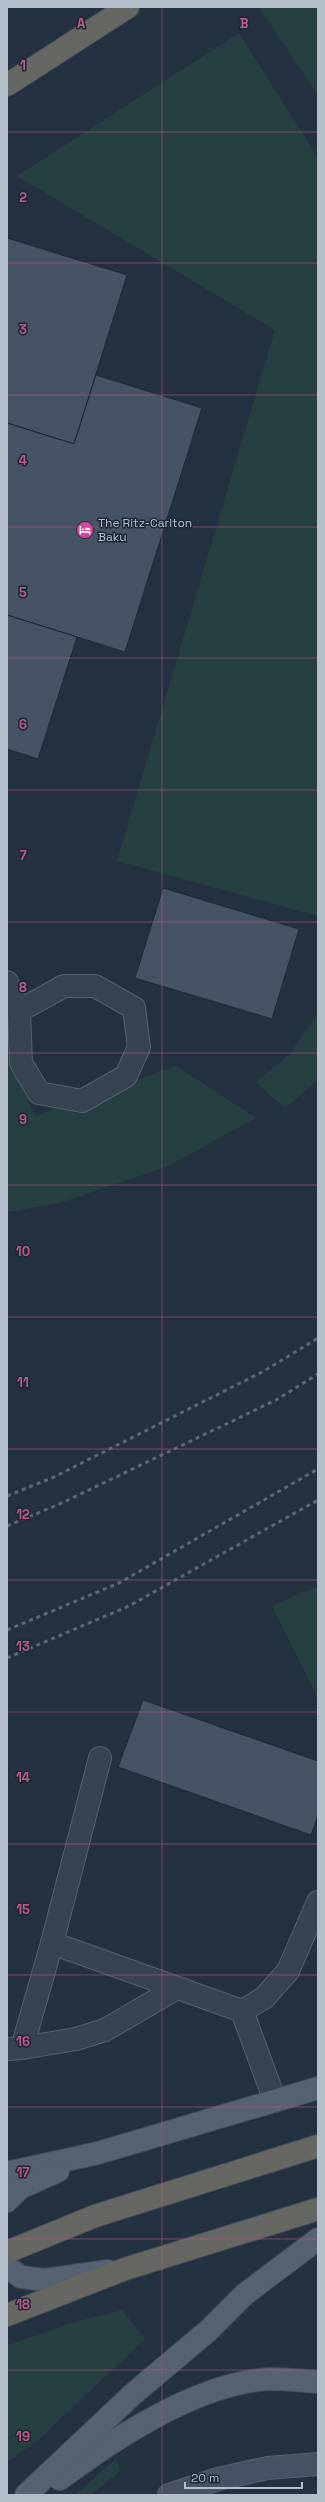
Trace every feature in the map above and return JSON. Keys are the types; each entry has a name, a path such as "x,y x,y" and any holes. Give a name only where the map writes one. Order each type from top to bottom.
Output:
{"highway":[{"path":"7,85 128,7"},
{"path":"7,75 91,30"},
{"path":"7,2252 95,2216 318,2146"},
{"path":"7,2315 125,2269 318,2210"}],"main road":[{"path":"7,2173 98,2153 318,2088"},
{"path":"7,2201 20,2188 98,2153"},
{"path":"26,2495 133,2394 209,2330 245,2294 318,2239"},
{"path":"7,2267 21,2277 45,2280 125,2269"},
{"path":"38,2495 90,2457 158,2416 195,2398 234,2385 272,2379 318,2382"},
{"path":"169,2495 218,2480 268,2468 318,2464"}],"lane":[{"path":"7,982 19,1011 21,1063 39,1093 82,1101 126,1076 139,1047 134,1008 95,986 64,986 19,1011"},
{"path":"100,1758 52,1943 15,2049 76,2039 105,2030 177,1988"},
{"path":"242,2011 264,1998 288,1971 318,1902"},
{"path":"52,1943 242,2011"},
{"path":"242,2011 275,2101"}],"green space":[{"path":"259,7 318,7 318,95"},
{"path":"239,33 318,158 318,916 117,861 275,330 17,176"},
{"path":"318,1013 318,1080 285,1108 256,1082 289,1055"},
{"path":"7,1054 35,1116 176,1066 256,1118 168,1166 60,1203 7,1212"},
{"path":"318,1586 318,1698 272,1606"},
{"path":"122,2310 145,2339 38,2440 7,2462 7,2345 78,2321"},
{"path":"116,2459 121,2471 90,2495 75,2495"}],"building":[{"path":"7,238 127,275 74,444 7,423"},
{"name":"The Ritz-Carlton Baku","path":"96,375 202,408 125,652 7,615 7,423 74,444"},
{"path":"7,615 77,637 38,759 7,749"},
{"path":"163,888 299,929 272,1019 135,978"},
{"path":"143,1700 318,1761 318,1815 311,1835 118,1767"}],"railway":[{"path":"7,1496 54,1477 264,1371 318,1338"},
{"path":"7,1526 64,1502 276,1400 318,1374"},
{"path":"7,1630 119,1583 318,1469"},
{"path":"7,1658 129,1606 318,1500"}],"place":[{"name":"The Ritz-Carlton Baku","path":"85,530"}]}
